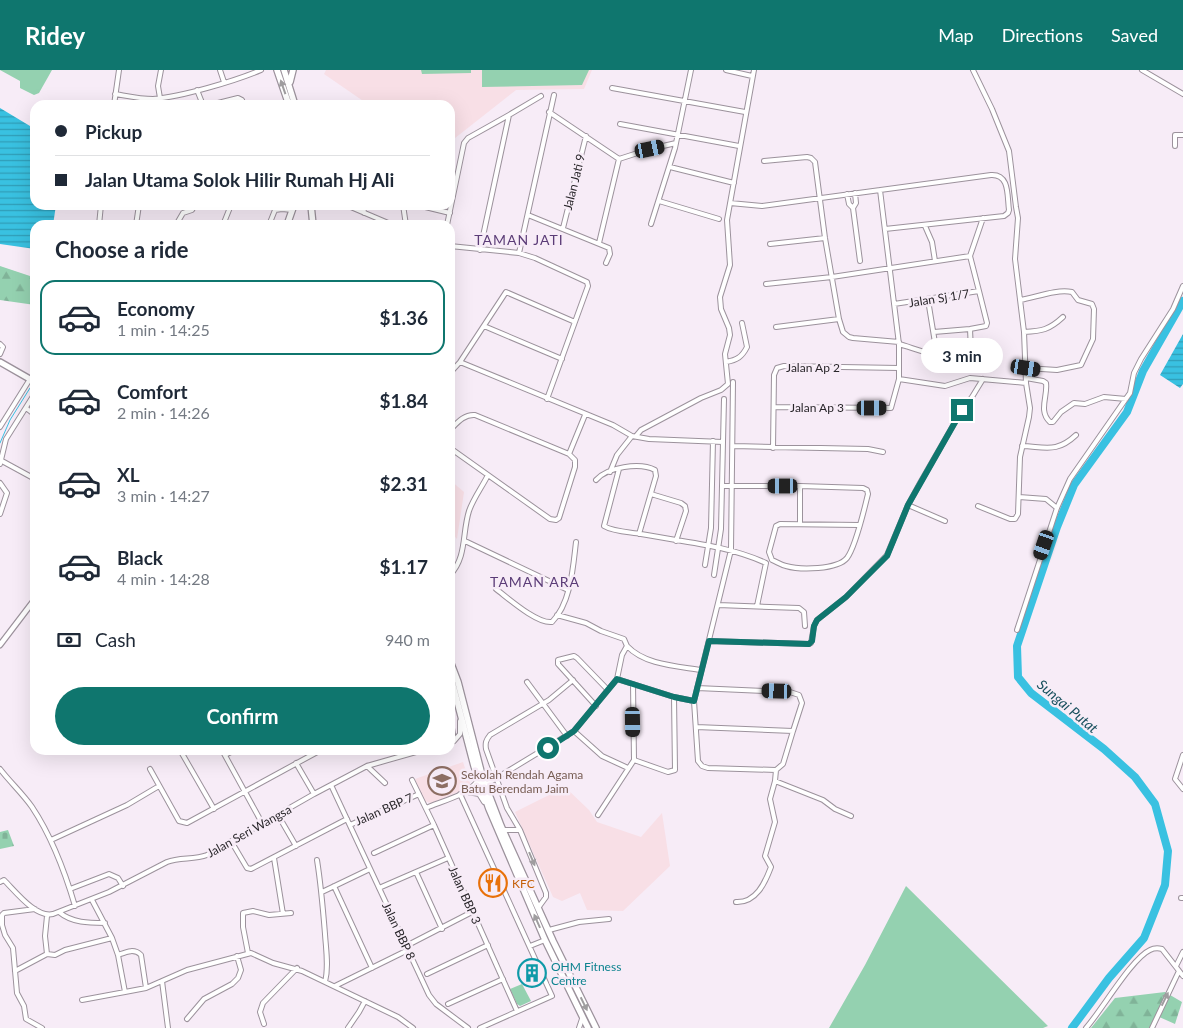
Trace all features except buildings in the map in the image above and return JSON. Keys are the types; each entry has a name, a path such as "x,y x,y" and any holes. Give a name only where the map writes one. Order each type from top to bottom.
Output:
{"main road":[{"path":"277,70 286,100"},
{"path":"284,70 294,100"},
{"path":"290,86 293,70"},
{"path":"0,362 30,380"},
{"path":"455,674 478,780 483,794 545,940 582,1015 592,1028"},
{"path":"455,697 503,830 592,1028"}],"street":[{"path":"114,100 119,70"},
{"path":"160,98 158,86 161,70"},
{"path":"220,70 224,82"},
{"path":"115,94 151,99 160,98 197,90 261,70"},
{"path":"651,224 670,168 691,70"},
{"path":"726,70 743,72 752,76"},
{"path":"610,472 614,461 641,430 726,387 728,384 726,348 730,336 719,303 730,265 726,225 754,70"},
{"path":"973,70 992,109 1009,151 1018,218 1015,260 1024,332 1029,417 1020,457 1019,509 1015,519 1004,518 978,506"},
{"path":"1142,70 1183,94"},
{"path":"612,88 745,112"},
{"path":"197,90 201,100"},
{"path":"519,254 554,95"},
{"path":"455,188 464,143 468,138 541,96"},
{"path":"230,100 238,98 242,100"},
{"path":"549,112 619,159"},
{"path":"480,250 509,115"},
{"path":"620,124 739,146"},
{"path":"1175,146 1175,135 1183,135"},
{"name":"Jalan Jati 9","path":"563,228 586,136"},
{"path":"619,159 676,143"},
{"path":"764,161 807,158 814,160 821,198 825,238 843,332 849,337 899,343 952,359 968,359 971,351 970,330 934,332"},
{"path":"599,243 619,159"},
{"path":"670,168 734,183"},
{"path":"730,203 762,206 998,175 1005,181 1008,213 1004,216 885,230"},
{"path":"880,190 899,343 899,380 945,386 970,378 1043,381 1046,383 1044,410 1047,420 1050,422 1053,422 1061,412 1074,403 1085,404 1104,397 1126,399"},
{"path":"853,208 856,203 855,193"},
{"path":"847,194 849,204 853,208 860,261"},
{"path":"659,201 719,219"},
{"path":"180,220 184,214 192,210"},
{"path":"357,210 381,220"},
{"path":"438,210 450,213"},
{"path":"448,220 451,210"},
{"path":"528,215 599,243 610,251 606,264"},
{"path":"979,291 970,256 983,218"},
{"path":"924,226 932,242 935,261"},
{"path":"770,244 825,238"},
{"path":"455,247 519,254 535,258 585,280 588,286 547,399"},
{"path":"766,284 832,278 970,256"},
{"path":"1017,630 1057,508 1074,472 1130,393 1134,373 1173,309 1183,286"},
{"name":"Jalan Sj 1/7","path":"894,304 979,291 987,323 986,326 970,330"},
{"path":"1020,300 1064,291 1072,292 1078,300 1092,304 1094,309 1093,339 1080,365 1052,370 1026,368"},
{"path":"455,368 506,292 575,322"},
{"path":"928,300 937,355"},
{"path":"1024,332 1042,331 1051,328 1063,317"},
{"path":"776,327 839,319"},
{"path":"726,362 735,360 743,355 748,347 742,323"},
{"path":"484,326 562,359"},
{"path":"0,344 3,347 0,354"},
{"path":"460,362 613,425 634,436 649,439 723,442"},
{"name":"Jalan Ap 2","path":"773,448 774,372 780,367 899,368"},
{"path":"709,641 809,644 812,641 814,626 817,620 846,597 887,556 908,505 962,410 984,379"},
{"name":"Jalan Ap 3","path":"774,407 891,408 899,380"},
{"path":"697,688 795,693 799,695 802,703 783,764 776,770 708,768 702,766 697,757 694,701 701,670 731,550 734,382"},
{"path":"0,427 30,384"},
{"path":"714,575 719,548 724,400"},
{"path":"30,401 6,440 1,462 30,476"},
{"path":"26,408 30,411"},
{"path":"455,425 463,418 475,414 569,454 575,460 575,467 560,516 556,520 550,519 455,452"},
{"path":"569,454 585,415"},
{"path":"1022,446 1059,447 1066,444 1076,435"},
{"path":"705,566 709,546 713,442"},
{"path":"734,446 868,448 883,452"},
{"path":"596,480 600,476 619,469 639,466 654,470 656,476 639,534"},
{"path":"619,469 604,525 606,527 731,550 766,563 757,606"},
{"path":"455,568 465,541 470,510 488,476"},
{"path":"0,483 7,493 0,514"},
{"path":"722,486 800,486 865,489 868,494 859,525 850,553 842,562 837,565 807,569 787,566 772,560 769,552 776,526 800,524 859,525"},
{"path":"800,486 800,524"},
{"path":"651,494 685,506 686,511 676,541"},
{"path":"1019,497 1046,500 1057,508"},
{"path":"908,505 945,521"},
{"path":"465,541 568,590"},
{"path":"496,589 535,618 546,623 552,622 568,590 573,574 576,542"},
{"path":"718,605 802,608 805,626"},
{"path":"0,644 30,606"},
{"path":"557,615 586,623 600,631 621,637 624,639 626,646 634,652 657,662 701,670"},
{"path":"483,794 482,788 485,784 574,731 617,679 626,646"},
{"path":"596,706 558,664 559,660 574,656 578,658 608,690"},
{"path":"617,679 674,697 694,701"},
{"path":"538,908 546,897 546,893 520,830 507,808 485,743 486,739 542,704 572,680"},
{"path":"527,682 567,736"},
{"path":"598,815 634,760 632,684"},
{"path":"634,760 668,772 675,770 674,697"},
{"path":"455,738 461,731 458,706"},
{"path":"696,728 793,731"},
{"path":"574,731 597,752 628,768"},
{"path":"455,741 469,736"},
{"path":"183,755 214,809"},
{"path":"225,755 262,823"},
{"name":"Jalan Seri Wangsa","path":"47,916 92,900 123,886 167,862 198,858 367,766 402,755"},
{"path":"1183,755 1175,779 1183,789"},
{"path":"150,769 177,817 183,823 187,823 309,756"},
{"path":"296,763 314,794"},
{"path":"367,766 384,783"},
{"path":"0,769 32,807 51,840 75,906"},
{"path":"736,902 743,902 762,889 771,867 765,859 765,853 775,822 770,799 776,770"},
{"name":"Jalan BBP 3","path":"412,780 517,1011"},
{"path":"426,808 466,792 478,780"},
{"path":"775,781 823,800 834,809 851,816"},
{"name":"Jalan BBP 8","path":"331,785 432,1000 468,1028"},
{"path":"51,840 127,805 159,786"},
{"path":"466,792 479,794 489,809"},
{"name":"Jalan BBP 7","path":"350,824 419,794"},
{"path":"460,794 552,996 480,1028"},
{"path":"278,815 296,846"},
{"path":"231,841 248,869 254,869 347,819"},
{"path":"374,853 434,825"},
{"path":"503,830 520,830"},
{"path":"274,858 282,914"},
{"path":"379,888 448,858"},
{"path":"317,860 322,892 327,955 327,970 324,982"},
{"path":"322,892 370,869"},
{"path":"416,872 442,929"},
{"path":"70,889 109,874 118,878 123,886"},
{"path":"0,882 4,880 39,913 47,916 45,936 47,954"},
{"path":"334,886 372,968"},
{"path":"92,900 112,938 118,955 125,992"},
{"path":"35,909 4,913 2,915 5,935 13,948 17,993 24,1006 26,1019 42,1028"},
{"path":"248,953 243,927 243,913 254,911 266,915 291,913"},
{"path":"59,912 69,919 76,921 105,923"},
{"path":"335,986 372,968 472,912"},
{"path":"549,930 580,922 609,919"},
{"path":"15,971 47,954 55,955 65,950 112,938"},
{"path":"530,946 545,940"},
{"path":"427,974 488,945"},
{"path":"1086,1028 1097,1016 1134,964 1149,950 1162,949 1183,976"},
{"path":"118,955 137,951 140,955 146,988"},
{"path":"1152,1028 1178,969 1183,952"},
{"path":"82,1000 146,988 176,974 248,953 272,963 297,968 398,1016 413,1028"},
{"path":"187,1018 204,999 236,981 241,970 237,956"},
{"path":"264,1024 260,1012 263,1003 297,968"},
{"path":"448,1004 502,979"},
{"path":"162,981 168,1028"},
{"path":"348,1028 360,1012 365,1001"},
{"path":"579,1028 582,1024 582,1015"}],"shaded area":[{"path":"326,70 592,70 584,89 516,90 455,138 455,100 362,100 324,74"},
{"path":"455,484 464,492 457,539 455,537"},
{"name":"Sekolah Rendah Agama Batu Berendam Jaim","path":"463,762 470,783 468,788 431,803 424,801 415,779"},
{"path":"565,787 589,810 597,822 641,837 662,813 670,866 623,911 587,910 580,893 562,901 553,897 515,812"}],"green space":[{"path":"0,70 52,70 39,93 34,95 20,88 20,81"},
{"path":"421,70 471,70 471,73 422,74"},
{"path":"482,70 589,70 582,85 482,87"},
{"path":"0,266 30,276 30,304 0,300"},
{"path":"8,830 14,846 0,849 0,832"},
{"path":"906,886 1048,1026 1043,1028 829,1028 865,965"},
{"path":"522,984 531,1001 520,1006 517,1004 510,989"},
{"path":"1165,992 1182,1002 1175,1024 1157,1016 1151,1028 1091,1028 1115,998"}],"water":[{"path":"0,108 30,126 30,210 55,210 54,220 30,220 30,248 0,244"},
{"path":"1183,334 1183,384 1180,388 1160,375"}],"waterway":[{"name":"Sungai Putat","path":"1072,1028 1109,978 1144,938 1165,885 1168,851 1155,804 1135,777 1104,749 1031,693 1018,677 1017,646 1057,527 1074,485 1127,412 1143,371 1183,301"},
{"path":"0,443 10,420 30,388"}],"place":[{"name":"Sekolah Rendah Agama Batu Berendam Jaim","path":"442,781"},
{"name":"KFC","path":"493,883"},
{"name":"OHM Fitness Centre","path":"532,973"}],"district":[{"name":"TAMAN JATI","path":"519,239"},
{"name":"TAMAN ARA","path":"535,581"}],"route":[{"path":"548,748 574,731 617,679 674,697 694,701 709,641 811,643 817,620 846,597 887,556 908,505 962,410"}]}
